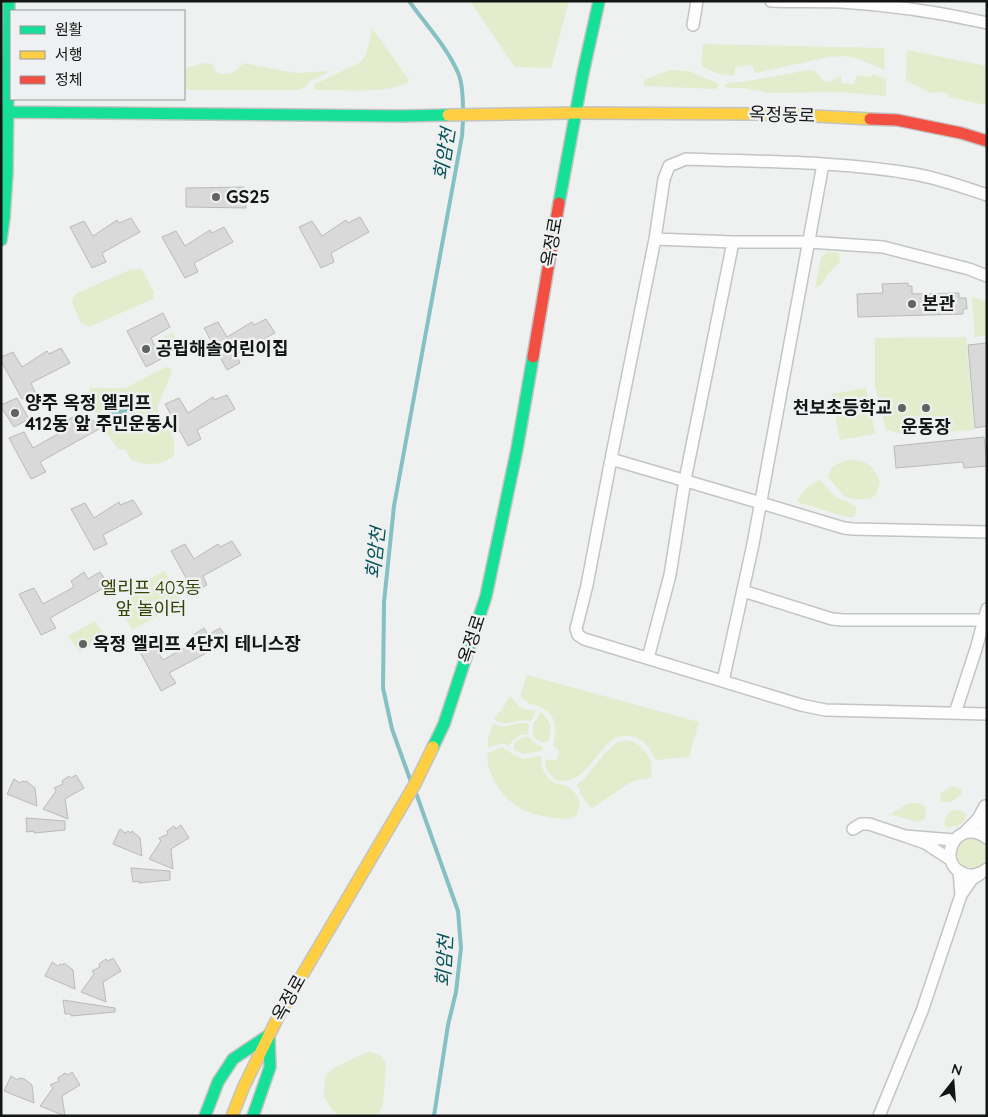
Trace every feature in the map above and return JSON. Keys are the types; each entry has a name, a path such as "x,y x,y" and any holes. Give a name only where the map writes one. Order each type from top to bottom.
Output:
{"main road":[{"path":"1,240 7,173 4,113 8,1"},
{"name":"옥정로","path":"232,1116 280,1010 415,784 444,724 486,596 517,449 575,113 598,1"},
{"path":"4,113 401,116 575,113"},
{"name":"옥정동로","path":"575,113 776,114 897,120 961,133 987,141"},
{"path":"205,1116 218,1082 233,1059 269,1035"},
{"path":"253,1116 270,1067 269,1035"}],"street":[{"path":"693,25 697,1"},
{"path":"771,1 875,3 905,8 940,7 987,23"},
{"path":"987,195 916,174 839,164 686,160 669,166 664,179 655,239 587,585 576,629 578,635 584,639 801,705 825,710 987,714"},
{"path":"723,681 761,503 823,164"},
{"path":"655,239 809,242 883,247 969,269 987,276"},
{"path":"648,658 670,575 685,480 733,242"},
{"path":"611,459 844,528 987,532"},
{"path":"743,591 832,619 985,615 955,713"},
{"path":"985,870 973,875 959,871 954,867 950,854 954,840 978,819 986,803"},
{"path":"986,803 983,821 986,837"},
{"path":"853,829 861,824 869,824 925,843 951,860"},
{"path":"965,832 980,833 986,837"},
{"path":"905,836 954,840"},
{"path":"879,1116 922,1011 961,895 972,879 985,870"},
{"path":"959,871 961,895"}],"green space":[{"path":"470,1 569,1 551,68 515,67"},
{"path":"372,28 409,80 408,82 400,86 378,90 314,89 314,85 317,83 362,60 368,47"},
{"path":"703,44 885,48 884,70 856,58 844,56 829,57 755,73 752,65 735,67 735,76 715,73 701,66"},
{"path":"907,50 987,66 987,104 949,97 949,95 943,92 931,93 906,81"},
{"path":"205,63 212,64 218,73 228,74 238,69 244,63 296,73 331,71 298,90 185,90 185,68"},
{"path":"670,70 689,71 717,83 719,86 715,89 644,86 644,80"},
{"path":"809,70 815,71 824,82 831,81 841,75 841,83 854,84 857,75 867,77 873,74 886,79 886,96 840,92 769,93 725,87 728,83"},
{"path":"828,252 839,253 840,262 826,276 822,284 815,288 821,258"},
{"path":"132,269 142,270 154,292 153,299 89,327 81,323 72,302 75,294"},
{"path":"972,297 987,301 987,336 975,337"},
{"path":"173,332 181,347 168,354 159,340"},
{"name":"운동장","path":"966,337 974,430 908,435 886,430 875,386 875,338"},
{"path":"166,367 170,368 172,372 157,407 174,441 174,455 165,462 154,464 131,460 126,450 118,449 101,423 88,394 90,388 125,388"},
{"path":"866,388 875,434 840,440 831,394"},
{"path":"848,460 865,463 875,472 880,483 873,497 856,499 846,497 828,476 835,465"},
{"path":"820,480 837,498 847,501 856,507 854,517 847,517 797,502 806,489"},
{"name":"엘리프 403동 앞 놀이터","path":"165,571 182,603 132,630 120,608 132,602 125,590"},
{"name":"옥정 엘리프 4단지 테니스장","path":"95,621 105,636 80,652 68,636"},
{"path":"527,675 699,722 689,757 656,760 640,739 624,736 610,741 587,768 573,779 565,781 556,780 546,769 545,761 548,759 555,761 559,755 558,749 553,746 555,728 553,718 545,710 528,703 521,697"},
{"path":"510,695 521,708 536,711 531,721 521,720 503,723 494,719 504,707"},
{"path":"541,712 547,718 550,728 549,740 545,742 537,740 533,734 534,723"},
{"path":"519,723 529,724 528,735 517,737 509,746 501,744 488,748 492,724 503,727"},
{"path":"528,737 543,747 543,749 524,754 514,750 514,744 517,741"},
{"path":"627,740 638,745 647,754 651,764 651,778 628,784 591,809 576,785 584,779 616,743"},
{"path":"502,747 522,759 541,756 543,769 547,776 554,782 566,786 576,794 580,804 577,815 568,819 547,817 527,811 511,802 497,786 491,773 487,756 488,753"},
{"path":"952,786 962,789 962,794 950,802 941,802 940,795 942,792"},
{"path":"909,803 916,803 926,807 925,819 918,822 892,815 892,813"},
{"path":"953,810 964,812 966,818 961,824 948,828 944,825 945,820"},
{"path":"972,838 982,843 987,853 982,863 972,868 962,863 957,853 962,843"},
{"path":"367,1052 372,1052 382,1057 386,1064 383,1104 378,1116 340,1116 333,1111 324,1097 327,1074 334,1068"}],"water":[{"path":"124,400 129,404 127,411 119,420 113,420 107,411 110,404"}],"building":[{"name":"GS25","path":"244,187 246,208 186,207 186,188"},
{"path":"360,217 369,232 331,253 334,262 321,268 299,227 312,221 322,236 346,220 348,223"},
{"path":"131,218 140,232 102,253 106,262 92,268 70,227 84,221 93,236 117,220 119,223"},
{"path":"224,227 233,242 194,263 198,272 185,278 162,237 176,231 185,246 210,230 212,233"},
{"name":"본관","path":"908,283 908,286 912,286 912,294 959,293 959,298 966,298 967,309 963,309 963,314 858,317 857,294 883,293 882,284"},
{"name":"공립해솔어린이집","path":"163,313 170,327 151,338 161,359 146,367 127,331"},
{"path":"266,319 275,333 236,354 240,363 227,370 204,328 218,322 227,337 252,322 254,325"},
{"path":"987,343 987,426 975,428 968,345"},
{"path":"61,348 70,363 31,383 35,392 22,399 1,361 1,357 13,352 22,367 47,351 49,354"},
{"path":"227,395 235,409 197,430 201,439 188,446 165,404 179,398 188,413 213,397 214,400"},
{"name":"양주 옥정 엘리프 412동 앞 주민운동시","path":"17,398 29,419 14,427 1,405"},
{"path":"74,416 78,423 90,416 99,429 40,462 46,472 31,479 9,438 24,432 33,448 63,431 61,425"},
{"path":"984,437 987,466 964,468 963,462 896,468 894,446"},
{"path":"133,500 142,514 103,535 107,544 94,550 71,509 85,503 94,518 119,502 120,505"},
{"path":"232,541 241,555 203,576 207,585 194,592 171,551 185,544 194,559 218,544 220,547"},
{"path":"84,572 88,579 100,572 109,585 50,618 56,628 41,635 19,594 34,588 43,604 74,587 71,581"},
{"path":"204,628 208,635 220,628 229,641 169,673 176,683 161,691 139,650 153,644 163,660 193,643 190,637"},
{"path":"76,775 84,788 65,799 68,819 43,809 56,791 54,788 63,784 62,781 69,776 71,778"},
{"path":"14,779 20,783 26,781 35,788 37,806 7,794"},
{"path":"26,818 65,821 65,830 26,832"},
{"path":"181,825 189,838 171,849 173,869 149,859 161,841 159,838 168,834 167,831 174,826 176,829"},
{"path":"120,829 125,833 128,831 131,833 132,831 140,838 142,856 113,844"},
{"path":"131,868 170,871 170,880 133,882"},
{"path":"113,958 121,971 103,982 106,1002 81,992 94,974 92,971 100,967 99,964 106,959 108,961"},
{"path":"52,962 58,966 64,963 73,970 75,989 45,976"},
{"path":"63,1000 115,1008 115,1012 71,1016 71,1014 65,1014"},
{"path":"72,1072 80,1085 62,1096 65,1116 40,1106 53,1088 50,1085 59,1081 58,1078 65,1073 68,1075"},
{"path":"11,1076 17,1080 23,1078 32,1085 34,1103 4,1091"}],"waterway":[{"name":"회암천","path":"409,1 443,46 459,75 463,110"},
{"name":"회암천","path":"411,782 392,729 383,688 384,602 394,506 462,136 463,120"},
{"name":"회암천","path":"416,793 458,911 461,948 456,992 448,1025 434,1116"}],"traffic: fast":[{"path":"1,240 7,173 9,1"},
{"path":"559,203 583,73 599,1"},
{"path":"7,112 448,115"},
{"path":"433,747 444,724 486,596 517,449 533,357"},
{"path":"205,1116 218,1082 233,1059 269,1035"},
{"path":"253,1116 270,1067 269,1038"}],"traffic: slow":[{"path":"448,115 575,113 777,114 870,119"},
{"path":"232,1116 244,1086 281,1011 415,784 433,747"}],"traffic: jam":[{"path":"870,119 897,120 961,133 987,141"},
{"path":"533,357 559,203"}],"place":[{"name":"GS25","path":"216,197"},
{"name":"본관","path":"912,304"},
{"name":"공립해솔어린이집","path":"146,349"},
{"name":"천보초등학교","path":"902,408"},
{"name":"운동장","path":"926,408"},
{"name":"양주 옥정 엘리프 412동 앞 주민운동시","path":"15,413"},
{"name":"옥정 엘리프 4단지 테니스장","path":"83,644"}]}
